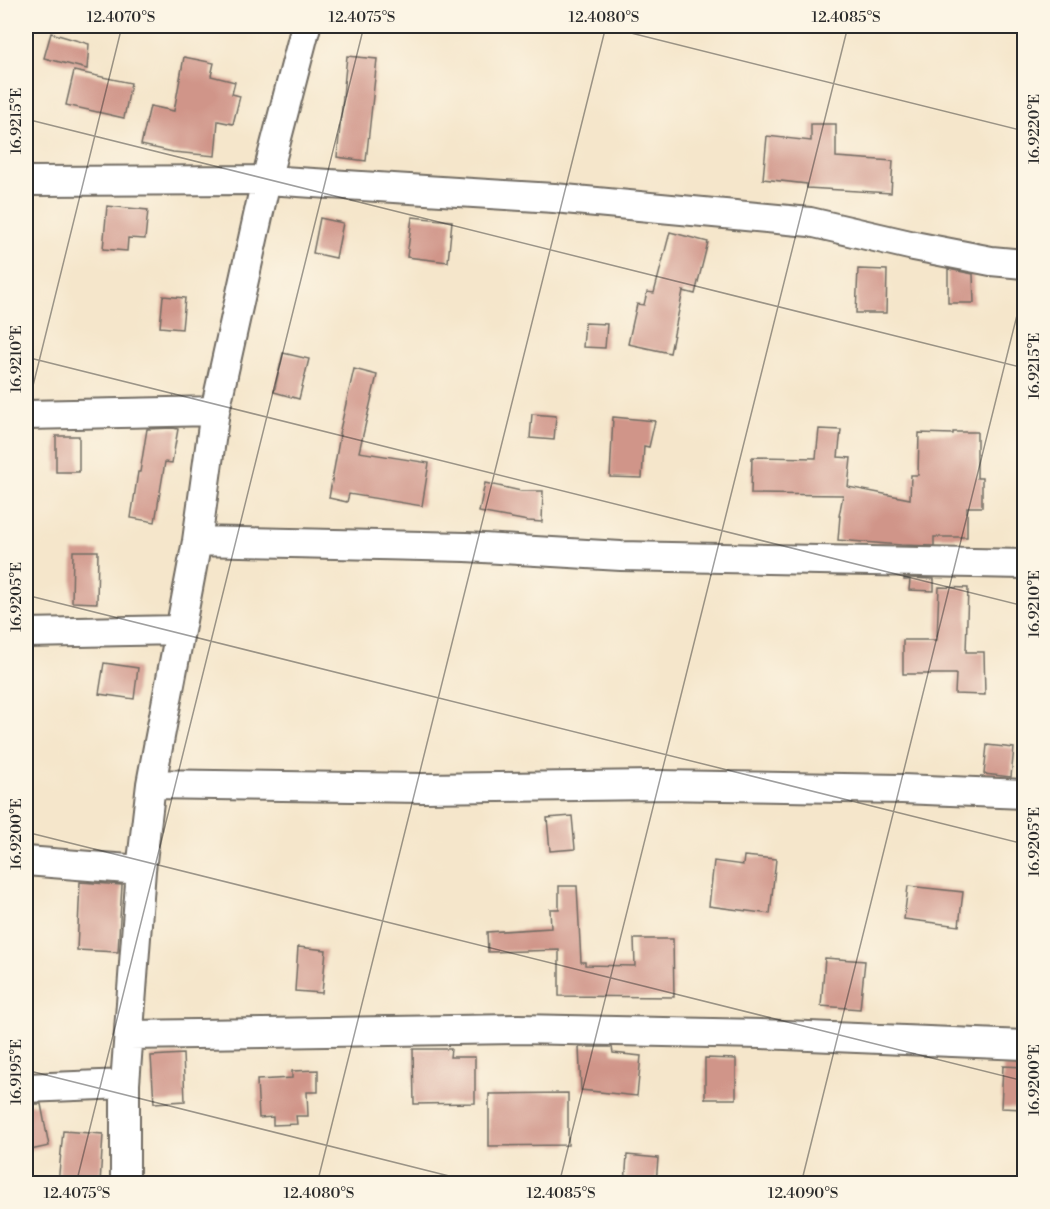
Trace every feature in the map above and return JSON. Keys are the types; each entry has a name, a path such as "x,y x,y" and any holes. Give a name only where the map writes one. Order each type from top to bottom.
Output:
{"street":[{"path":"125,1184 125,1084 141,870 151,784 197,541 215,411 266,180 306,26"},
{"path":"26,181 266,180 554,198 810,222 914,246 991,261 1024,264"},
{"path":"26,415 215,411"},
{"path":"197,541 466,547 621,556 1024,564"},
{"path":"26,633 180,630"},
{"path":"151,784 423,788 657,785 902,789 1024,794"},
{"path":"26,861 141,870"},
{"path":"129,1035 518,1029 761,1034 1024,1045"},
{"path":"26,1088 125,1084"}],"building":[{"path":"51,33 89,44 87,69 44,58"},
{"path":"347,56 377,59 366,161 337,157"},
{"path":"184,57 214,63 211,76 235,82 232,94 240,96 233,124 218,121 215,156 173,152 141,145 150,106 174,111"},
{"path":"74,71 131,83 124,118 66,105"},
{"path":"811,124 836,124 836,157 893,161 891,193 807,188 807,184 763,179 767,136 811,141"},
{"path":"107,206 148,210 145,239 128,238 127,251 103,249"},
{"path":"412,217 452,221 448,262 407,257"},
{"path":"320,218 343,223 336,258 313,253"},
{"path":"670,232 708,242 695,294 683,291 670,353 628,344 637,304 644,305 647,292 654,293"},
{"path":"858,269 887,270 886,313 856,313"},
{"path":"948,269 973,274 974,303 948,303"},
{"path":"163,296 185,298 182,329 160,327"},
{"path":"585,323 607,324 605,348 583,347"},
{"path":"283,353 309,359 299,399 274,392"},
{"path":"354,369 377,375 359,452 429,463 422,506 349,494 347,502 329,498 339,434"},
{"path":"532,414 556,416 554,440 530,438"},
{"path":"613,417 655,421 649,447 644,446 642,478 610,477"},
{"path":"147,429 178,429 172,463 165,462 155,522 131,518"},
{"path":"819,429 841,430 838,457 851,458 848,487 910,499 911,475 918,475 919,433 977,432 977,478 982,478 982,507 967,507 967,537 934,537 934,546 838,540 843,495 751,494 752,457 816,458"},
{"path":"56,436 79,436 79,472 56,472"},
{"path":"485,483 521,491 543,491 542,522 479,512"},
{"path":"73,551 98,551 97,603 72,602"},
{"path":"904,578 934,579 934,591 909,590 910,580 904,580"},
{"path":"939,587 968,588 966,652 984,652 985,695 955,694 956,674 903,674 903,640 937,640"},
{"path":"104,663 138,668 134,699 99,694"},
{"path":"987,745 1014,748 1011,777 984,774"},
{"path":"572,816 575,849 550,851 547,818"},
{"path":"744,856 776,859 770,914 709,906 714,861 743,865"},
{"path":"80,882 122,885 118,952 77,950"},
{"path":"559,886 577,886 581,962 585,962 585,965 635,966 634,939 673,939 674,997 559,996 559,950 488,952 487,932 551,928 550,909 559,909"},
{"path":"908,886 963,892 959,926 904,919"},
{"path":"298,947 326,950 322,993 295,991"},
{"path":"825,958 865,961 860,1009 821,1006"},
{"path":"579,1047 612,1047 613,1053 641,1056 637,1096 581,1090"},
{"path":"413,1049 451,1049 450,1057 475,1057 475,1103 414,1104"},
{"path":"183,1054 185,1101 154,1103 151,1056"},
{"path":"705,1058 736,1059 736,1099 705,1099"},
{"path":"1003,1066 1024,1067 1024,1109 1001,1108"},
{"path":"318,1070 318,1092 307,1092 308,1116 296,1116 297,1124 273,1125 273,1117 259,1118 257,1080 292,1078 292,1071"},
{"path":"568,1093 568,1145 489,1146 489,1094"},
{"path":"26,1104 41,1104 49,1146 26,1151"},
{"path":"63,1131 103,1134 100,1184 58,1184"},
{"path":"627,1155 658,1158 656,1184 625,1184"}]}
